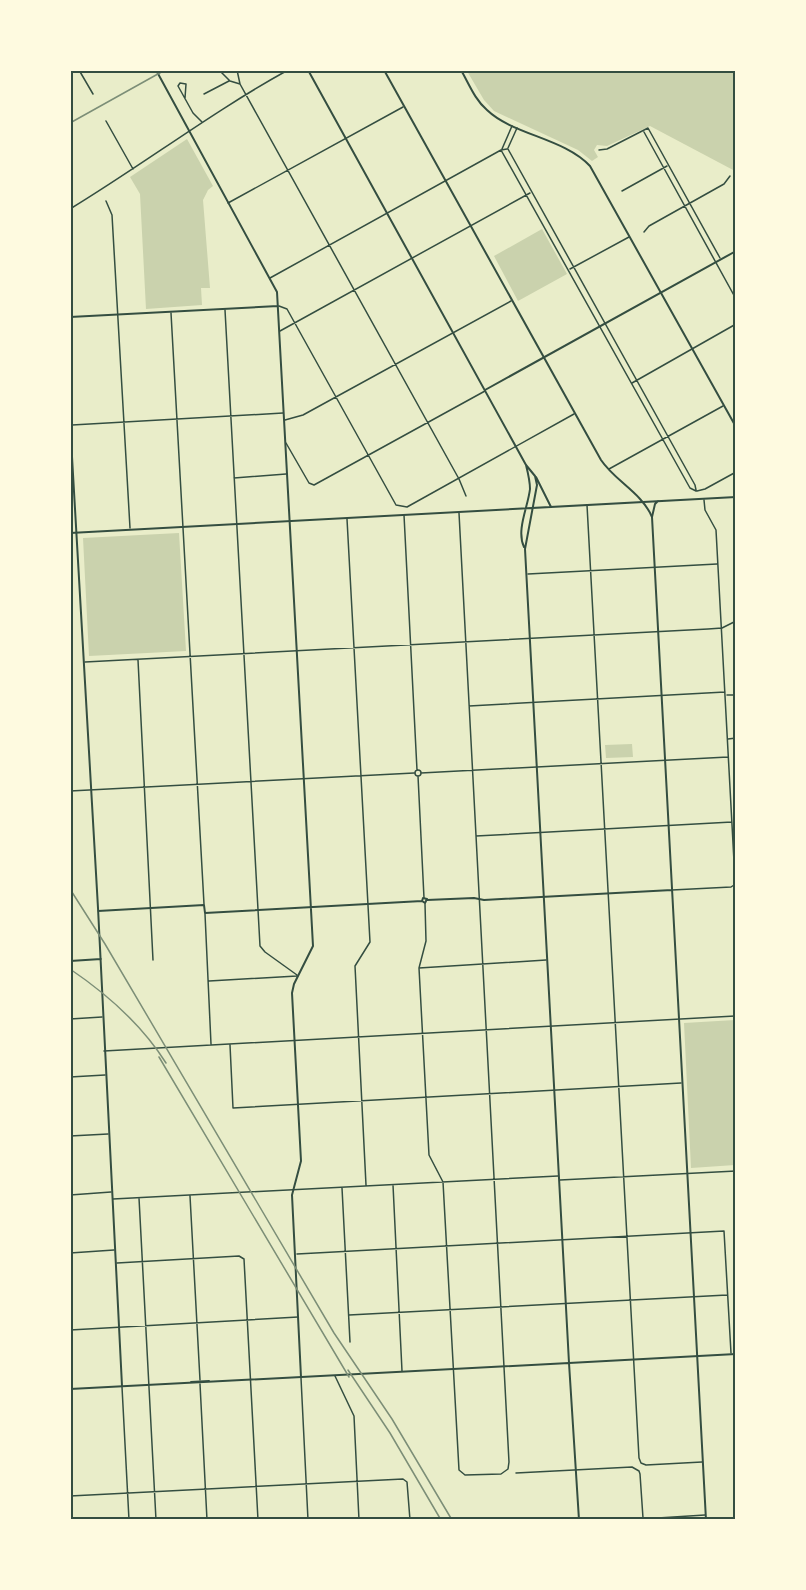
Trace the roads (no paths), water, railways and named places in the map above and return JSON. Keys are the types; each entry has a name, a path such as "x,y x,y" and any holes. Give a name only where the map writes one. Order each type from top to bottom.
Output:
{"street":[{"path":"79,70 93,94"},
{"path":"156,70 277,292 313,946 292,993 301,1161 292,1195 308,1520"},
{"path":"237,70 240,84 459,478 466,496"},
{"path":"70,209 189,130 288,70"},
{"path":"308,70 551,507"},
{"path":"384,70 608,470 642,502 652,517"},
{"path":"462,70 476,96 493,116 578,154 595,174 735,427"},
{"path":"220,71 230,81 240,84"},
{"path":"204,94 230,81"},
{"path":"185,98 186,84 180,83 178,86 193,113 202,122"},
{"path":"228,203 404,106"},
{"path":"106,122 133,169"},
{"path":"501,150 513,125"},
{"path":"508,149 518,127"},
{"path":"599,150 607,149 648,128 720,259"},
{"path":"643,131 735,299"},
{"path":"270,278 501,150 508,149"},
{"path":"508,149 695,485 696,491"},
{"path":"501,150 690,488 696,491 705,489 735,472"},
{"path":"622,191 668,165"},
{"path":"644,232 649,226 721,186 730,177"},
{"path":"279,331 531,192"},
{"path":"106,201 112,215 130,529"},
{"path":"568,270 629,237"},
{"path":"285,442 311,484 314,485 735,251"},
{"path":"284,420 303,415 336,398 512,301"},
{"path":"70,318 278,306 286,309 396,505 402,507 407,507 575,413"},
{"path":"225,309 257,909 262,950 298,976"},
{"path":"171,312 211,1045"},
{"path":"632,383 735,324"},
{"path":"608,470 723,406"},
{"path":"129,1520 71,424 284,413"},
{"path":"525,549 522,533 530,488 526,465"},
{"path":"234,478 287,474"},
{"path":"535,476 537,485 525,549 526,574 579,1520"},
{"path":"70,533 735,497"},
{"path":"205,913 424,900 544,897 734,885 732,805 716,530 705,510 704,499"},
{"path":"659,501 655,504 652,517 706,1520"},
{"path":"587,505 639,1458 641,1463 646,1465 703,1462"},
{"path":"421,773 418,776 426,939 419,968 422,1033 430,1156 443,1182 460,1473 470,1476 501,1474 508,1469 509,1462 459,512"},
{"path":"404,514 417,770 414,773"},
{"path":"347,518 370,942 355,966 366,1185"},
{"path":"526,574 718,564"},
{"path":"84,662 722,628 735,621"},
{"path":"138,659 153,960"},
{"path":"469,706 662,696 735,695"},
{"path":"728,739 735,738"},
{"path":"417,770 421,773 729,757"},
{"path":"70,791 414,773 418,776"},
{"path":"476,836 732,822"},
{"path":"98,911 204,905"},
{"path":"70,961 100,959"},
{"path":"419,968 547,960"},
{"path":"208,981 298,976"},
{"path":"104,1051 735,1016"},
{"path":"70,1019 102,1017"},
{"path":"230,1044 233,1108 682,1083"},
{"path":"70,1077 105,1076"},
{"path":"70,1136 108,1134"},
{"path":"112,1199 495,1179 624,1177 735,1171"},
{"path":"393,1184 402,1371"},
{"path":"342,1187 350,1342"},
{"path":"70,1195 112,1192"},
{"path":"190,1195 207,1520"},
{"path":"139,1198 156,1520"},
{"path":"295,1254 724,1231 731,1354"},
{"path":"70,1252 115,1250"},
{"path":"116,1263 242,1257 244,1260 258,1520"},
{"path":"349,1315 728,1295"},
{"path":"70,1330 299,1317"},
{"path":"72,1389 735,1354"},
{"path":"334,1375 353,1412 359,1520"},
{"path":"516,1473 628,1467 636,1469 640,1474 643,1518"},
{"path":"70,1496 402,1479 406,1480 410,1520"},
{"path":"626,1520 706,1515"}],"railway":[{"path":"70,123 165,70"},
{"path":"70,889 105,944 334,1333 392,1419 452,1520"},
{"path":"70,969 123,1011 157,1049 166,1063"},
{"path":"159,1057 349,1377"},
{"path":"348,1370 390,1433 441,1520"}]}
